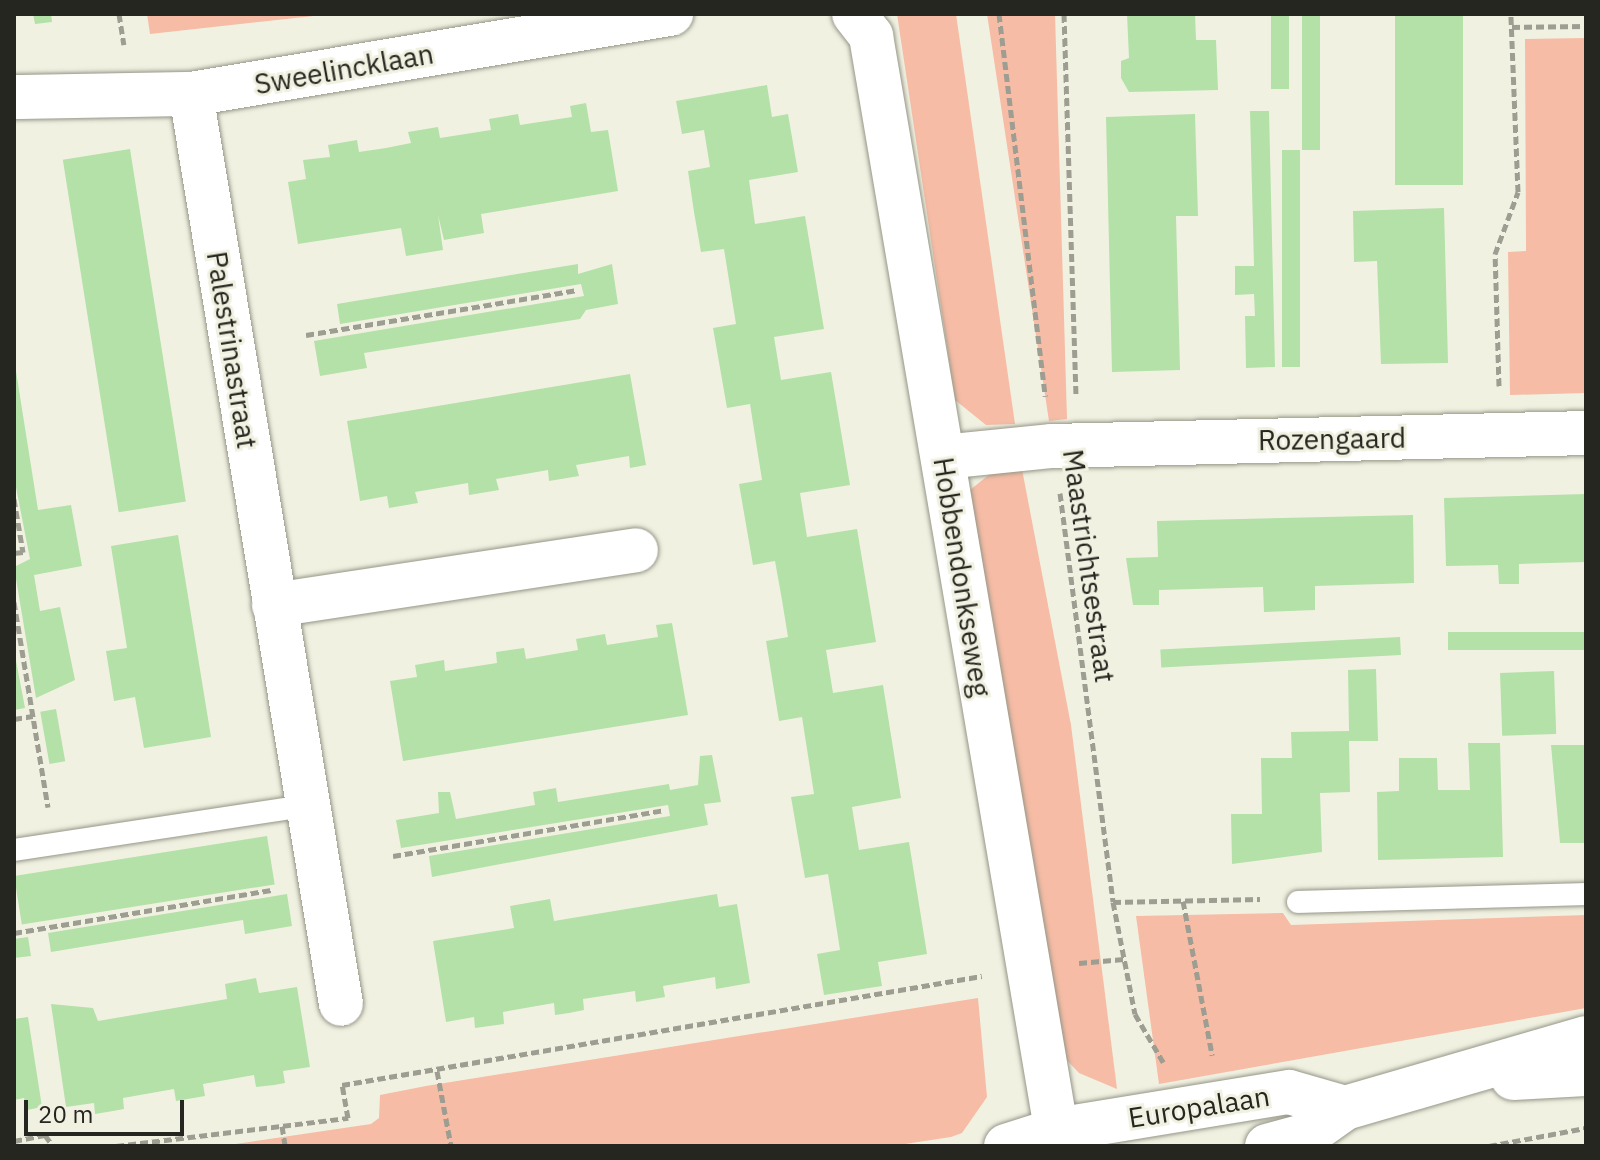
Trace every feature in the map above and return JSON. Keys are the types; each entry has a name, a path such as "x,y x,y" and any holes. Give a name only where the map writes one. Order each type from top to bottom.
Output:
{"street":[{"name":"Sweelincklaan","path":"14,97 191,94 671,14"},
{"name":"Hobbendonkseweg","path":"854,14 871,36 1026,968 1058,1138"},
{"name":"Palestrinastraat","path":"191,94 341,1004"},
{"name":"Rozengaard","path":"943,457 1065,446 1586,433"},
{"path":"274,605 636,550"},
{"name":"Europalaan","path":"1267,1146 1307,1135 1345,1108 1459,1080 1586,1038"},
{"name":"Europalaan","path":"1459,1080 1586,1074"},
{"name":"Europalaan","path":"1006,1146 1289,1092 1345,1108"}],"lane":[{"path":"14,850 306,806"},
{"path":"1298,902 1586,894"}],"path":[{"name":"Maastrichtsestraat","path":"999,14 1000,67 1065,446 1113,902 1135,1014 1174,1080 1182,1111"},
{"path":"1064,14 1065,446"},
{"path":"1500,435 1495,254 1518,192 1511,14"},
{"path":"1512,27 1586,26"},
{"path":"306,335 577,290"},
{"path":"14,499 23,552 14,553"},
{"path":"14,602 54,844"},
{"path":"14,719 33,716"},
{"path":"393,856 664,810"},
{"path":"14,933 320,882"},
{"path":"1183,901 1214,1068"},
{"path":"1113,902 1298,902"},
{"path":"116,1146 348,1118 342,1085 1026,968 1124,959"},
{"path":"437,1071 451,1146"},
{"path":"282,1126 285,1146"},
{"path":"1489,1146 1586,1127"},
{"path":"14,1141 45,1135 53,1146"}],"shaded area":[{"path":"147,14 332,14 150,34"},
{"path":"897,14 956,14 1015,424 986,425 955,400"},
{"path":"987,14 1055,14 1067,419 1049,421"},
{"path":"1586,38 1586,393 1510,395 1508,252 1526,251 1525,39"},
{"path":"1021,464 1071,725 1117,1089 1079,1073 1060,1053 970,490 996,469"},
{"path":"1283,913 1291,925 1586,915 1586,1008 1159,1084 1136,916"},
{"path":"978,998 987,1097 962,1133 951,1137 892,1146 222,1146 371,1124 379,1118 380,1095"}],"building":[{"path":"33,14 51,14 52,22 35,24"},
{"path":"1127,14 1195,14 1196,40 1216,40 1218,90 1129,92 1121,78 1121,61 1129,58"},
{"path":"1271,14 1289,14 1289,89 1271,89"},
{"path":"1302,14 1320,14 1320,150 1302,150"},
{"path":"1395,14 1463,14 1463,185 1395,185"},
{"path":"767,85 772,117 788,114 798,172 749,180 755,224 805,216 824,329 774,337 781,380 831,372 850,485 800,493 807,537 857,529 876,642 826,650 833,693 883,685 901,798 852,807 859,850 909,842 927,954 878,962 882,986 824,995 817,954 840,950 828,874 805,878 791,797 814,794 802,717 779,721 766,641 788,637 782,600 775,561 753,565 739,484 762,480 750,404 727,408 713,328 736,324 724,249 701,252 688,171 710,167 704,130 682,134 676,101"},
{"path":"586,103 591,132 608,130 618,191 481,214 484,233 444,240 438,215 443,250 406,256 401,228 298,244 288,182 306,179 303,160 330,157 328,145 357,140 359,152 386,148 411,143 408,132 438,127 440,138 491,130 489,119 518,114 520,125 572,117 570,106"},
{"path":"1250,111 1269,111 1275,367 1246,368 1245,316 1255,316 1254,294 1235,295 1235,266 1254,266"},
{"path":"1195,114 1198,216 1176,216 1180,370 1112,372 1106,117"},
{"path":"130,149 186,502 119,512 63,160"},
{"path":"1282,150 1300,150 1300,367 1282,367"},
{"path":"1444,208 1448,363 1381,364 1377,261 1354,262 1353,211"},
{"path":"578,264 578,274 612,264 618,304 586,310 580,319 364,353 367,368 320,376 314,341 584,296 581,284 340,324 337,304"},
{"path":"16,371 38,510 71,505 82,566 34,575 40,611 60,607 75,680 36,698 14,567 30,559 14,477"},
{"path":"630,374 646,465 630,468 629,456 576,465 579,476 549,481 548,470 496,479 499,490 469,495 468,483 415,492 418,503 389,508 387,496 360,501 347,421"},
{"path":"1586,494 1586,562 1519,564 1519,584 1499,584 1498,565 1446,566 1444,498"},
{"path":"1413,515 1414,583 1315,586 1315,610 1264,612 1263,587 1159,590 1159,605 1133,605 1126,558 1158,557 1157,521"},
{"path":"178,535 211,737 144,748 135,697 114,701 106,651 127,648 111,546"},
{"path":"672,623 688,715 403,761 390,681 417,677 415,665 444,660 445,671 497,663 496,652 524,648 526,659 578,650 576,639 605,634 607,645 658,637 656,625"},
{"path":"1448,632 1586,632 1586,650 1448,650"},
{"path":"1400,637 1401,655 1161,668 1160,650"},
{"path":"14,650 25,708 14,710"},
{"path":"1376,669 1378,741 1349,741 1350,792 1320,793 1322,852 1232,864 1231,814 1262,814 1261,758 1292,758 1291,732 1349,731 1348,670"},
{"path":"1554,671 1556,734 1502,736 1500,673"},
{"path":"56,709 65,761 49,764 40,712"},
{"path":"1468,743 1500,743 1503,857 1378,860 1377,792 1399,791 1399,758 1437,758 1438,790 1470,790"},
{"path":"1551,745 1586,745 1586,843 1560,843"},
{"path":"712,755 721,802 704,804 708,825 432,877 429,856 670,816 668,805 401,848 396,820 439,813 438,792 450,792 456,819 535,805 533,792 556,788 558,802 669,784 670,790 698,785 700,756"},
{"path":"267,836 275,884 22,924 14,876"},
{"path":"287,894 292,926 245,934 243,920 51,952 48,933"},
{"path":"717,894 719,907 737,904 750,983 716,989 715,977 663,986 665,997 636,1002 635,991 583,999 584,1010 569,1013 555,1015 554,1003 503,1012 504,1024 475,1028 474,1017 446,1022 433,941 514,928 510,906 550,899 554,921"},
{"path":"28,937 31,956 14,958 14,939"},
{"path":"256,978 259,993 297,987 310,1067 283,1071 285,1083 274,1085 256,1087 254,1075 203,1084 205,1096 176,1101 174,1089 123,1098 124,1109 95,1114 94,1103 66,1107 51,1004 93,1008 98,1021 227,999 225,984"},
{"path":"28,1017 42,1107 27,1110 24,1098 14,1100 14,1019"}]}
